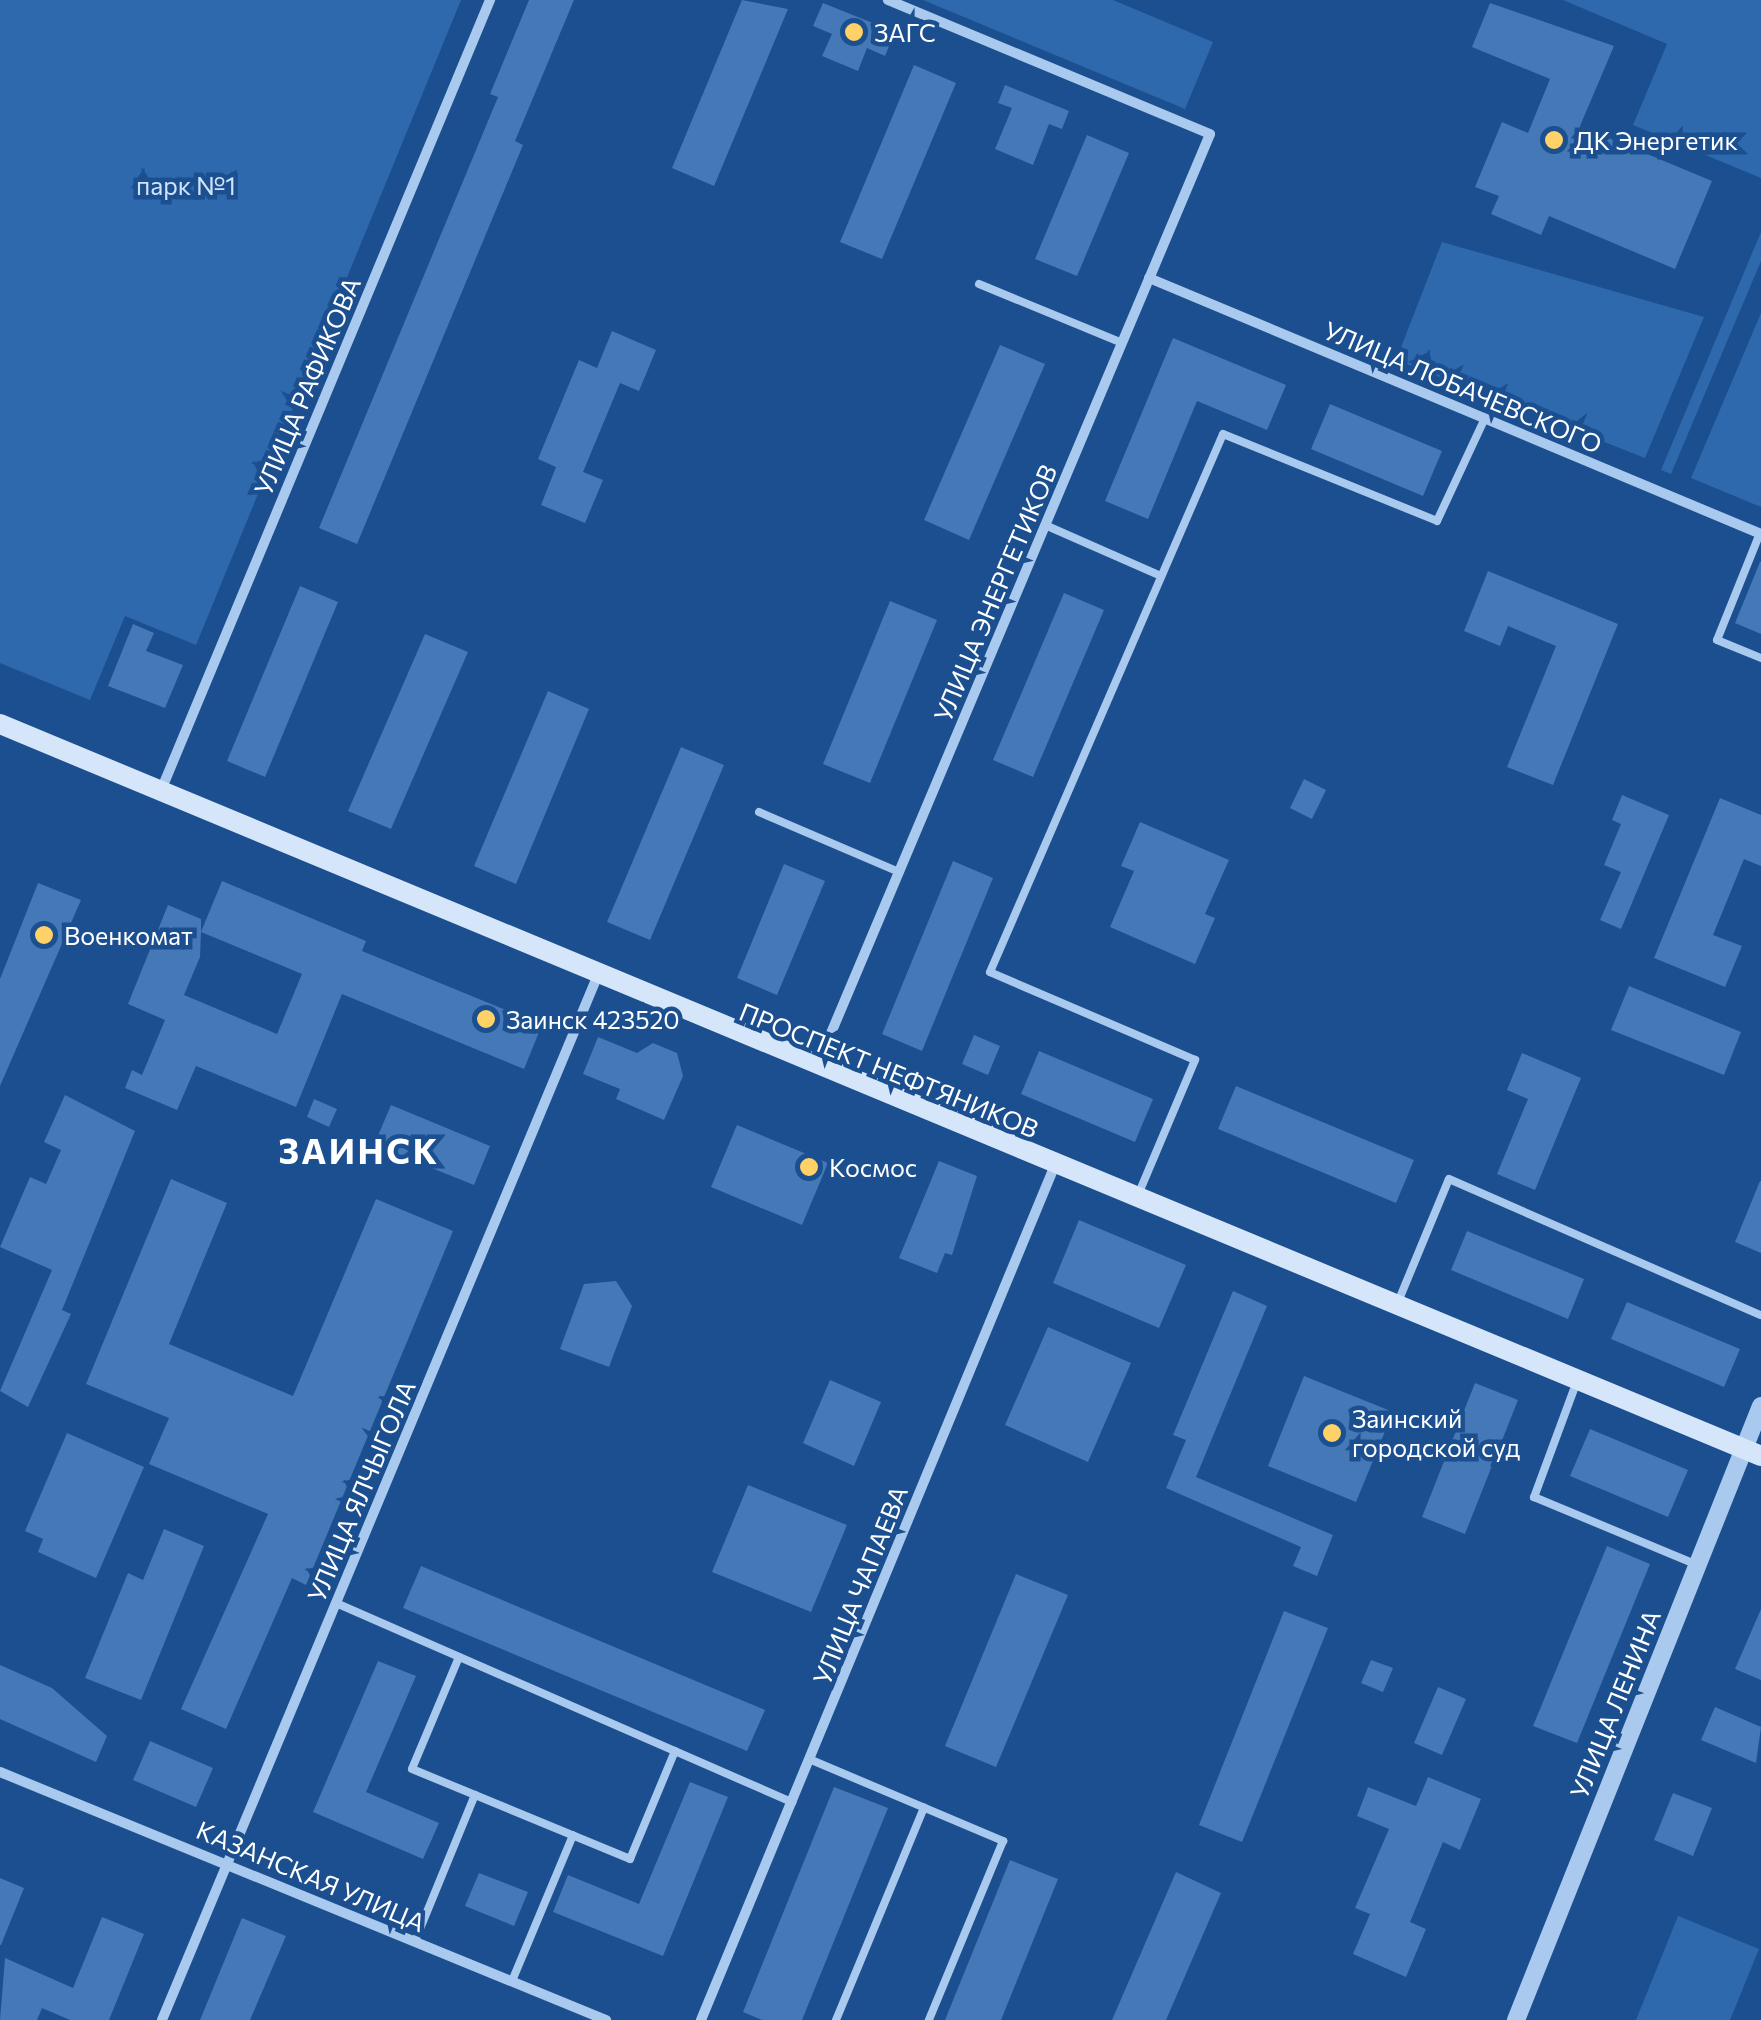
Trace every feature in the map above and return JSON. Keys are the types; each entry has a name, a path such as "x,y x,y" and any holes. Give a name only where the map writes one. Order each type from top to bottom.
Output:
{"main road":[{"name":"ПРОСПЕКТ НЕФТЯНИКОВ","path":"0,724 162,788 596,977 1752,1452"}],"street":[{"name":"УЛИЦА РАФИКОВА","path":"162,788 490,0"},
{"name":"УЛИЦА ЭНЕРГЕТИКОВ","path":"816,1067 1210,134 888,0"},
{"name":"УЛИЦА ЛОБАЧЕВСКОГО","path":"1150,278 1760,534"},
{"name":"УЛИЦА ЯЛЧЫГОЛА","path":"162,2020 596,977"},
{"name":"УЛИЦА ЧАПАЕВА","path":"702,2020 1055,1166"},
{"name":"УЛИЦА ЛЕНИНА","path":"1516,2020 1697,1565 1752,1452 1761,1406"},
{"name":"КАЗАНСКАЯ УЛИЦА","path":"0,1772 228,1862 606,2020"}],"lane":[{"path":"979,284 1122,343"},
{"path":"1136,1199 1195,1060 990,972 1223,434 1437,521 1485,418"},
{"path":"1045,525 1161,576"},
{"path":"1760,534 1717,640 1761,658"},
{"path":"759,812 899,872"},
{"path":"1396,1306 1449,1179 1761,1315"},
{"path":"1577,1380 1534,1497 1697,1565"},
{"path":"336,1603 792,1802"},
{"path":"460,1657 412,1769 630,1859 676,1751"},
{"path":"809,1759 1002,1841 929,2020"},
{"path":"416,1940 475,1795"},
{"path":"836,2020 924,1808"},
{"path":"512,1981 572,1836"}],"green space":[{"name":"парк №1","path":"0,0 461,0 196,645 125,616 90,700 0,663"},
{"path":"923,0 1113,0 1213,42 1185,109"},
{"path":"1563,0 1761,0 1761,178 1633,125 1667,44"},
{"path":"1761,232 1761,261 1671,474 1661,470"},
{"path":"1442,242 1704,317 1645,458 1396,360"},
{"path":"1761,313 1761,507 1691,478"},
{"path":"1678,1916 1759,1949 1730,2020 1636,2020"}],"building":[{"path":"529,0 574,0 515,141 523,145 357,544 319,528 498,97 490,94"},
{"path":"742,0 788,9 714,186 672,168"},
{"path":"823,3 895,32 885,56 867,48 858,71 822,56 832,34 813,26"},
{"name":"ДК Энергетик","path":"1490,3 1614,46 1580,126 1712,181 1675,269 1549,216 1541,235 1491,214 1499,196 1475,187 1502,122 1528,133 1550,79 1472,47"},
{"path":"914,65 956,83 882,259 840,242"},
{"path":"1005,85 1069,111 1062,129 1049,124 1033,165 995,149 1012,108 998,103"},
{"path":"1087,135 1129,153 1077,276 1035,259"},
{"path":"612,331 656,350 639,391 620,383 583,472 603,480 585,523 541,505 556,467 538,459 579,360 597,368"},
{"path":"1173,338 1286,385 1267,430 1197,401 1148,519 1105,501"},
{"path":"1000,345 1045,364 969,540 924,520"},
{"path":"1330,404 1442,451 1423,496 1311,449"},
{"path":"1761,562 1761,634 1735,623"},
{"path":"1488,571 1618,624 1553,785 1507,767 1556,646 1508,626 1500,646 1464,631"},
{"path":"300,586 338,602 265,777 227,761"},
{"path":"1064,593 1104,610 1033,777 993,760"},
{"path":"890,601 937,620 870,783 823,764"},
{"path":"133,624 154,633 146,651 183,665 165,708 108,686"},
{"path":"425,634 468,652 391,829 348,811"},
{"path":"548,691 589,709 516,884 474,866"},
{"path":"681,747 724,765 650,940 607,922"},
{"path":"1304,779 1326,790 1312,819 1290,808"},
{"path":"1622,795 1669,815 1621,929 1600,920 1621,872 1604,865 1621,824 1612,820"},
{"path":"1720,798 1761,815 1761,866 1744,859 1713,935 1742,946 1725,987 1654,958"},
{"path":"1140,822 1229,860 1205,914 1215,918 1195,964 1110,927 1134,871 1121,866"},
{"path":"953,861 993,878 922,1051 882,1034"},
{"path":"784,864 825,881 777,995 737,978"},
{"path":"222,881 366,941 362,951 542,1025 524,1069 342,994 296,1107 196,1066 177,1110 125,1088 132,1070 142,1075 165,1020 128,1004 168,905 201,919 201,932","holes":["201,932 302,974 277,1034 184,995 200,957"]},
{"path":"38,883 81,900 0,1086 0,979"},
{"path":"1629,986 1741,1032 1724,1075 1611,1030"},
{"path":"974,1035 1000,1046 988,1075 962,1064"},
{"path":"598,1037 637,1053 653,1043 677,1053 683,1076 664,1120 616,1099 620,1089 583,1074"},
{"path":"1039,1051 1153,1099 1135,1142 1021,1094"},
{"path":"1522,1053 1581,1078 1535,1190 1497,1174 1528,1099 1507,1090"},
{"path":"1236,1086 1414,1160 1396,1203 1218,1129"},
{"path":"65,1095 135,1131 62,1310 71,1314 28,1407 0,1391 52,1270 0,1247 30,1177 46,1184 61,1150 44,1142"},
{"path":"314,1099 337,1109 329,1127 307,1117"},
{"path":"391,1105 490,1146 474,1185 374,1145"},
{"path":"737,1125 828,1163 802,1225 711,1187"},
{"path":"939,1161 977,1176 952,1255 945,1253 937,1273 899,1258"},
{"path":"171,1179 227,1203 169,1344 293,1396 376,1199 453,1231 306,1585 292,1578 226,1729 181,1709 268,1514 149,1464 169,1418 86,1384"},
{"path":"1761,1181 1761,1253 1735,1242"},
{"path":"1079,1220 1186,1265 1159,1328 1053,1283"},
{"path":"1467,1231 1584,1279 1568,1319 1451,1270"},
{"path":"616,1281 632,1306 609,1367 560,1349 584,1284"},
{"path":"1233,1291 1267,1306 1196,1477 1333,1535 1317,1576 1293,1566 1301,1547 1166,1488 1186,1440 1173,1435"},
{"path":"1627,1302 1740,1349 1724,1387 1611,1339"},
{"path":"1048,1327 1131,1363 1088,1462 1005,1425"},
{"path":"1304,1376 1393,1412 1356,1502 1268,1466"},
{"path":"830,1380 881,1402 854,1466 803,1443"},
{"path":"1475,1383 1518,1400 1465,1534 1422,1517"},
{"path":"1590,1429 1688,1470 1668,1517 1570,1476"},
{"path":"67,1433 144,1467 96,1578 38,1552 43,1539 25,1531"},
{"path":"748,1485 847,1525 811,1612 712,1572"},
{"path":"164,1529 204,1546 141,1700 85,1678 128,1573 143,1580"},
{"path":"1607,1546 1650,1564 1577,1743 1533,1726"},
{"path":"421,1566 765,1710 747,1751 403,1608"},
{"path":"1016,1574 1068,1595 996,1767 945,1746"},
{"path":"1761,1609 1761,1680 1735,1669"},
{"path":"1284,1611 1328,1628 1242,1842 1199,1825"},
{"path":"1371,1660 1393,1668 1383,1692 1361,1683"},
{"path":"378,1661 416,1676 366,1792 439,1823 423,1859 313,1812"},
{"path":"0,1665 52,1688 107,1736 96,1762 0,1719"},
{"path":"1438,1687 1466,1699 1442,1755 1414,1743"},
{"path":"1715,1707 1761,1727 1756,1763 1701,1740"},
{"path":"150,1741 213,1768 196,1807 133,1780"},
{"path":"1428,1777 1481,1799 1460,1850 1443,1842 1410,1922 1426,1929 1406,1977 1353,1954 1370,1914 1355,1908 1389,1829 1357,1816 1368,1787 1416,1806"},
{"path":"690,1782 728,1797 663,1956 553,1912 568,1875 639,1904"},
{"path":"834,1787 888,1808 802,2020 762,2020 743,2012"},
{"path":"1673,1793 1712,1808 1693,1856 1654,1840"},
{"path":"1010,1860 1058,1879 1001,2020 945,2020"},
{"path":"1176,1872 1221,1893 1166,2020 1112,2020"},
{"path":"479,1873 528,1892 514,1926 465,1906"},
{"path":"0,1878 24,1888 1,1945 0,1945"},
{"path":"102,1917 144,1934 109,2020 70,2020 42,2008 37,2020 0,2020 5,1958 73,1988"},
{"path":"242,1918 286,1936 250,2020 200,2020"}],"place":[{"name":"ЗАГС","path":"854,32"},
{"name":"ДК Энергетик","path":"1554,140"},
{"name":"Военкомат","path":"44,935"},
{"name":"Заинск 423520","path":"486,1019"},
{"name":"Космос","path":"809,1167"},
{"name":"Заинский городской суд","path":"1332,1433"}],"district":[{"name":"ЗАИНСК","path":"359,1150"}]}
